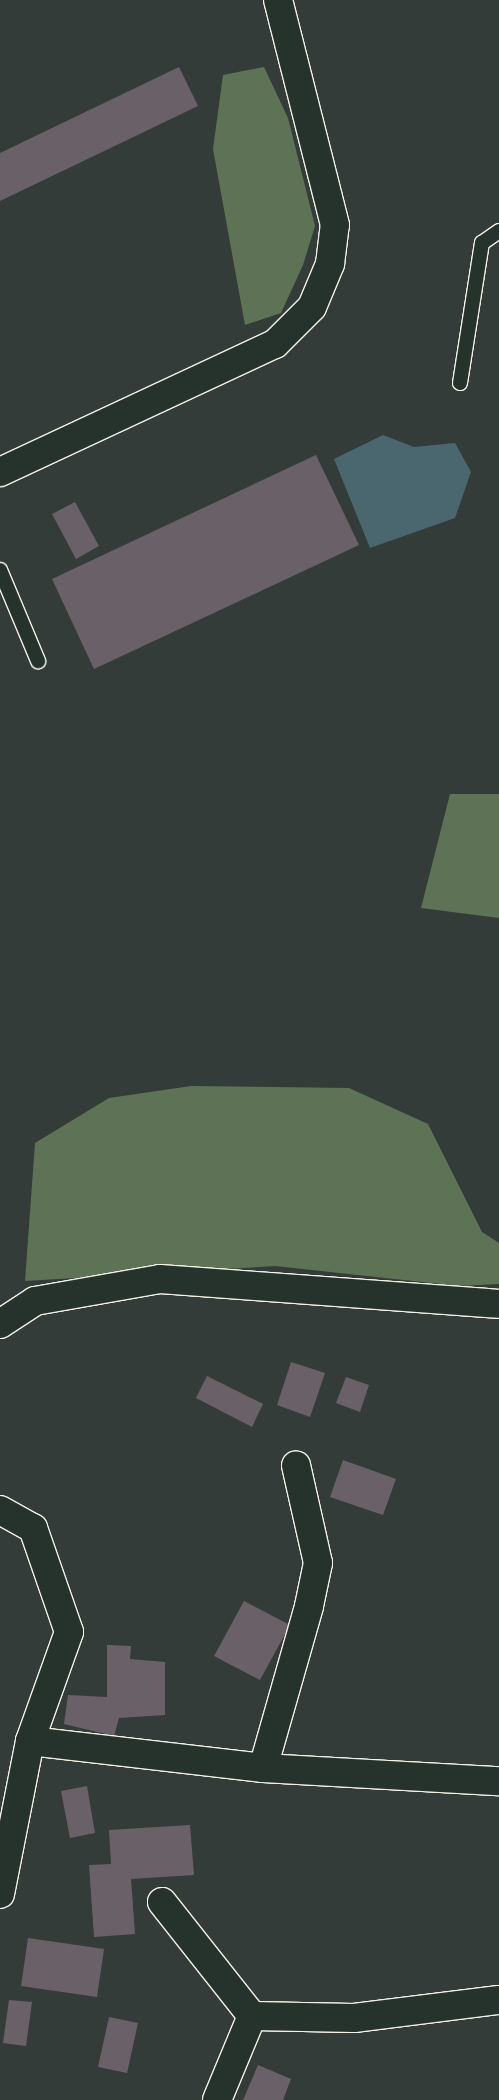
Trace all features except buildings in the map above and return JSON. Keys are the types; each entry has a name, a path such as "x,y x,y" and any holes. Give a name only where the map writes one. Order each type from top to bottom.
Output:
{"street":[{"path":"0,472 275,344 312,307 330,264 335,224 278,0"},
{"path":"0,1324 34,1301 160,1279 499,1304"},
{"path":"263,1768 309,1606 318,1563 296,1465"},
{"path":"0,1510 33,1528 69,1632 30,1741 0,1894"},
{"path":"30,1741 263,1768 499,1781"},
{"path":"162,1902 252,2016"},
{"path":"252,2016 354,2018 499,2000"},
{"path":"217,2100 252,2016"}],"lane":[{"path":"460,383 482,243 499,231"},
{"path":"0,570 38,661"}],"green space":[{"path":"264,67 288,118 315,226 303,265 281,313 245,325 213,149 223,75"},
{"path":"450,794 499,794 499,918 421,908"},
{"path":"191,1086 349,1088 428,1124 482,1232 499,1243 499,1284 459,1286 275,1266 25,1281 35,1143 109,1098"}],"water":[{"path":"383,435 414,447 455,443 471,472 455,518 370,548 334,459"}]}
